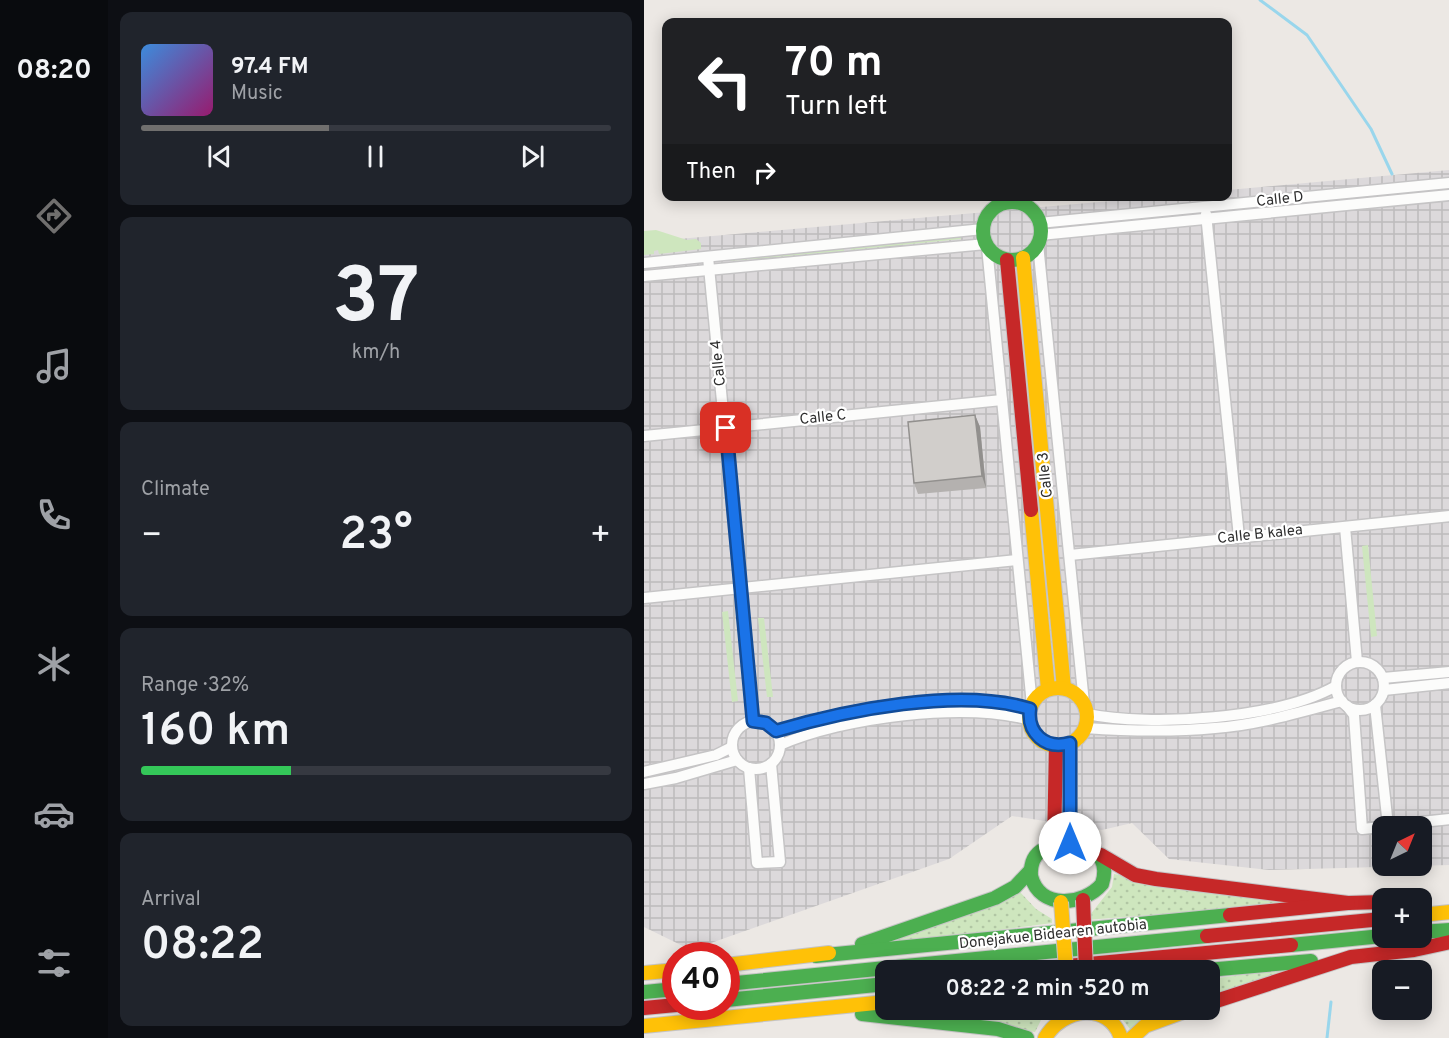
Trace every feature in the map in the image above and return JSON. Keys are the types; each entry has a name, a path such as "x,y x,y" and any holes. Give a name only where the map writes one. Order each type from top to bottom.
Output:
{"main road":[{"path":"1005,203 1022,204 1036,215 1039,234 1023,258 1007,260 987,245 983,229 992,210 1005,203"},
{"name":"Calle 3","path":"1023,258 1064,688"},
{"name":"Calle 3","path":"1007,260 1048,689"},
{"path":"1064,688 1079,696 1085,708 1085,728 1063,744 1040,739 1034,733 1031,711 1036,699 1048,689 1064,688"},
{"path":"1063,744 1070,843"},
{"path":"1054,845 1063,744"},
{"path":"816,956 867,942 995,898 1015,887 1030,871 1037,854 1046,846 1070,843 1090,845 1101,855 1135,875 1348,903"},
{"path":"1030,871 1032,884 1039,893 1061,902 1084,900 1095,895 1103,885 1105,870 1101,855"},
{"path":"1084,900 1086,960"},
{"path":"1432,900 1450,901"},
{"path":"1061,902 1065,960"},
{"path":"740,964 1372,902"},
{"path":"1432,914 1450,912"},
{"name":"Donejakue Bidearen autobia","path":"740,983 1372,920"},
{"path":"1432,932 1450,930"},
{"path":"1130,960 1372,937"},
{"path":"1220,969 1414,950 1450,942"},
{"path":"1220,1000 1351,957"},
{"path":"644,973 662,971"},
{"path":"740,999 875,985"},
{"path":"644,992 662,990"},
{"path":"644,1026 875,1003"},
{"path":"644,1008 662,1006"},
{"path":"820,1009 998,1029 1027,1038"},
{"path":"1045,1038 1050,1028 1060,1020"},
{"path":"1111,1020 1115,1023 1121,1038"},
{"path":"1132,1038 1145,1026 1162,1020"}],"street":[{"name":"Calle D","path":"1039,234 1450,183"},
{"name":"Calle D","path":"1206,213 1450,195"},
{"path":"1206,213 1239,537"},
{"path":"644,263 983,229"},
{"name":"Calle 3","path":"1039,234 1085,708"},
{"path":"644,276 987,245 1031,711"},
{"name":"Calle 4","path":"708,257 753,721"},
{"name":"Calle C","path":"644,436 1002,400"},
{"name":"Calle B kalea","path":"1070,555 1450,516"},
{"path":"1345,527 1357,662"},
{"path":"644,598 1017,560"},
{"path":"1372,828 1362,829 1354,715 1344,704 1336,686 1340,673 1357,662 1373,665 1383,678 1384,690 1375,705 1383,816"},
{"path":"1383,678 1450,672"},
{"path":"1384,690 1450,683"},
{"path":"1085,708 1106,717 1157,720 1215,717 1298,701 1321,694 1336,686"},
{"path":"776,731 844,714 924,702 996,703 1031,711"},
{"path":"1085,728 1145,731 1216,728 1344,704 1361,710 1375,705"},
{"path":"780,745 797,738 864,721 928,714 1031,711"},
{"path":"753,721 766,723 776,731 780,745 776,759 771,764 756,769 749,768 737,760 732,747 735,732 740,727 753,721"},
{"path":"644,772 716,755 732,747"},
{"path":"644,784 676,778 737,760"},
{"path":"749,768 757,863 780,862 771,764"},
{"path":"1432,821 1450,819"}],"shaded area":[{"path":"1449,170 1449,865 1432,866 1432,816 1372,816 1372,867 1269,870 1169,859 1132,823 1102,830 1012,816 949,859 714,942 675,942 644,927 644,242 1111,201 1232,201 1232,190"}],"green space":[{"path":"1381,193 1382,196 1227,213 1226,210"},
{"path":"1185,214 1185,216 1061,229 1061,226"},
{"path":"656,230 687,240 696,239 701,243 701,249 659,254 658,250 654,251 654,254 644,255 644,231"},
{"path":"961,236 961,239 851,250 851,247"},
{"path":"844,248 844,251 730,261 730,259"},
{"path":"1012,277 1018,277 1031,410 1026,411"},
{"path":"1027,419 1032,419 1047,571 1042,571"},
{"path":"1368,545 1377,636 1371,637 1362,546"},
{"path":"728,611 738,701 732,702 722,612"},
{"path":"758,618 764,618 773,697 767,697"},
{"path":"1114,874 1293,904 1086,920 1112,887"},
{"path":"1020,892 1036,909 1052,919 1052,923 867,947"},
{"path":"1300,967 1220,996 1220,978"},
{"path":"957,1020 1041,1020 1035,1032"},
{"path":"1123,1020 1155,1020 1130,1029"}],"building":[{"path":"975,415 982,476 914,483 908,422"}],"waterway":[{"path":"1260,0 1307,35 1371,129 1392,174"},
{"path":"1327,1038 1331,1002"}],"traffic: fast":[{"path":"1012,202 1023,204 1036,215 1041,231 1039,242 1028,255 1012,260 1001,258 988,247 983,231 985,220 996,207 1012,202"},
{"path":"1070,743 1070,843"},
{"path":"1081,842 1093,849 1101,858 1104,870 1102,884 1084,897 1074,900 1063,901 1043,895 1031,876 1034,858 1039,852 1054,845 1081,842"},
{"path":"862,944 995,898 1015,887 1030,871"},
{"path":"816,956 1230,915"},
{"path":"1432,931 1450,930"},
{"path":"740,983 1207,936"},
{"path":"1291,945 1372,937"},
{"path":"1220,969 1311,961"},
{"path":"740,999 875,985"},
{"path":"644,992 662,990"},
{"path":"862,1014 998,1029 1027,1038"}],"traffic: slow":[{"path":"1023,258 1064,688"},
{"path":"1031,510 1048,689"},
{"path":"1058,688 1069,690 1082,701 1087,717 1085,728 1074,741 1058,746 1047,744 1034,733 1029,717 1031,706 1042,693 1058,688"},
{"path":"1061,902 1065,960"},
{"path":"1432,914 1450,912"},
{"path":"740,963 829,953"},
{"path":"644,973 662,971"},
{"path":"644,1026 875,1003"},
{"path":"1045,1038 1062,1020 1085,1013 1106,1018 1115,1026 1121,1038"},
{"path":"1132,1038 1145,1026 1162,1020"}],"traffic: jam":[{"path":"1007,260 1031,510"},
{"path":"1054,845 1056,745"},
{"path":"1101,855 1135,875 1156,879 1348,903 1372,902"},
{"path":"1083,900 1086,960"},
{"path":"1230,915 1348,903"},
{"path":"1207,936 1372,920"},
{"path":"1220,1000 1351,957 1414,950 1450,942"},
{"path":"1131,960 1291,945"},
{"path":"644,1008 662,1006"}],"route":[{"path":"726,428 753,721 766,723 776,731 817,719 881,706 924,702 1006,703 1030,709 1031,725 1034,733 1040,739 1056,745 1070,743 1070,843"}]}
